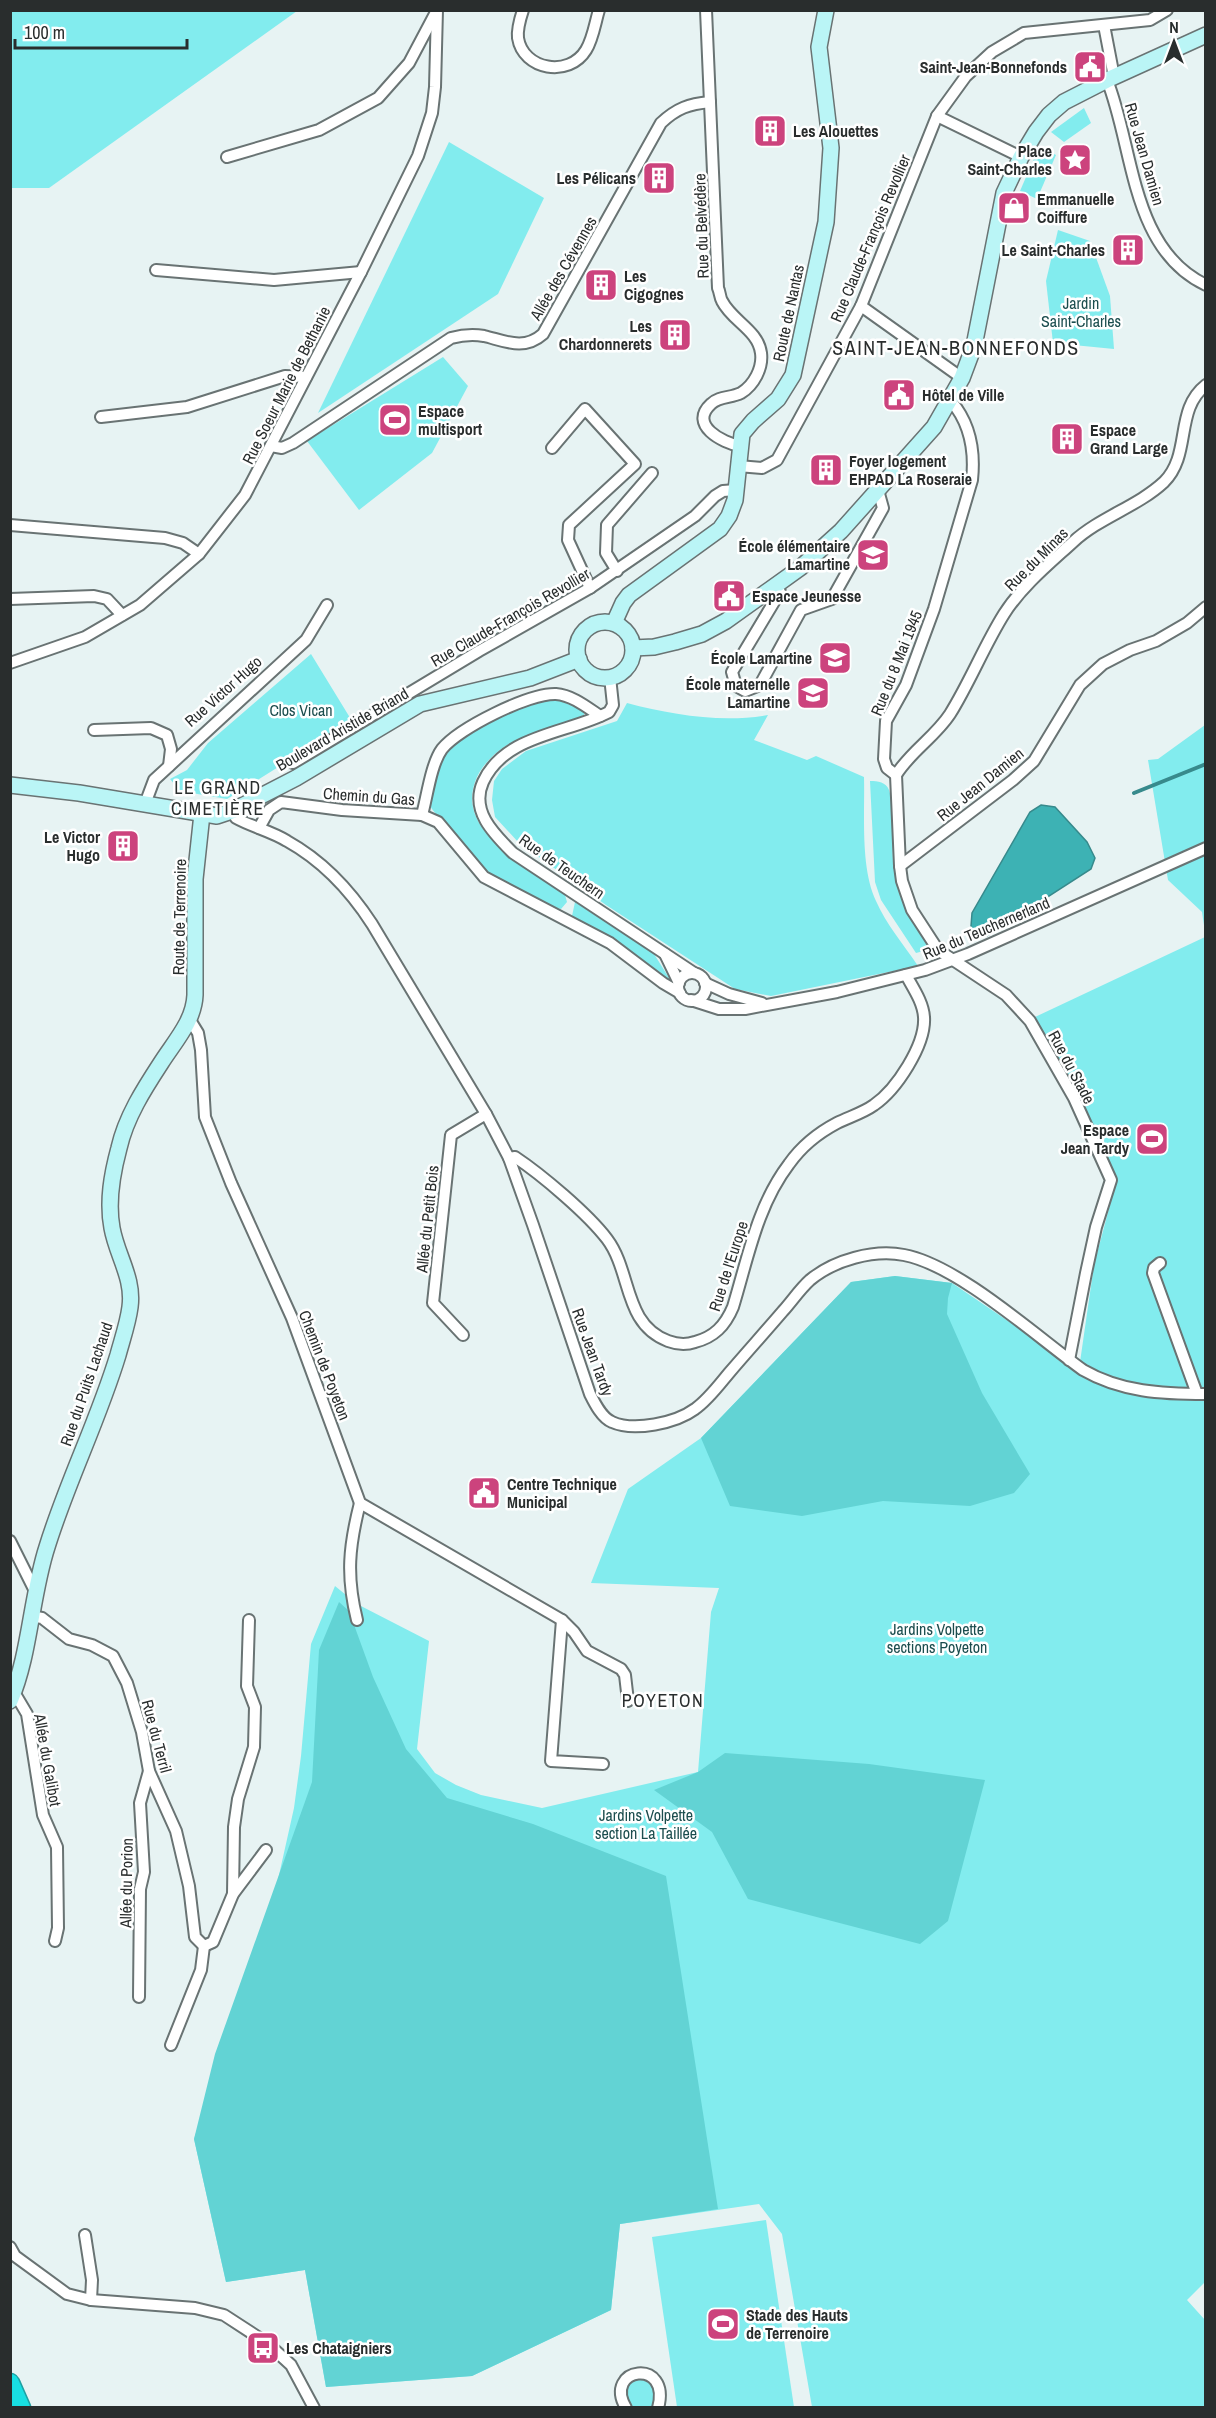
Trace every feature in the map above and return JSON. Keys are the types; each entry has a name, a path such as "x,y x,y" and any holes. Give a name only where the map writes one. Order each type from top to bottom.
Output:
{"highway":[{"path":"10,2383 21,2408"}],"main road":[{"name":"Route de Nantas","path":"614,623 623,603 629,596 720,529 732,509 742,434 778,399 793,375 825,222 830,176 829,121 819,61 820,35 826,10"},
{"path":"633,648 654,647 702,634 748,607 821,550 878,490 951,401 962,378 974,346 1004,193 1021,157 1049,114 1064,102 1110,79 1206,36"},
{"path":"605,622 614,623 627,632 633,648 630,664 624,670 610,677 594,675 582,666 579,659 578,641 589,627 605,622"},
{"name":"Boulevard Aristide Briand","path":"232,811 296,778 420,704 530,678 579,659"},
{"path":"10,785 217,816 232,811"},
{"name":"Route de Terrenoire","path":"190,1020 195,995 194,901 202,814"},
{"name":"Rue du Puits Lachaud","path":"12,1693 35,1591 63,1501 110,1381 130,1311 129,1275 116,1240 111,1218 111,1188 120,1143 139,1098 190,1020"}],"street":[{"path":"227,156 319,130 378,98 409,63 437,10"},
{"name":"Rue Soeur Marie de Bethanie","path":"10,663 85,637 156,592 199,554 245,495 361,272 418,156 427,133 435,87 437,10"},
{"path":"523,10 518,38 521,47 534,60 550,68 561,68 579,59 586,50 599,10"},
{"name":"Rue du Belvédère","path":"706,10 718,288 722,302 758,342 761,362 754,380 748,387 741,393 711,404 706,410 704,419 706,428 716,438 740,446"},
{"name":"Rue Claude-François Revollier","path":"738,466 762,468 777,460 861,306 937,116 966,76 992,52 1024,33 1150,20 1167,10"},
{"name":"Rue Jean Damien","path":"1104,25 1110,79 1140,203 1171,260 1206,285"},
{"name":"Allée des Cévennes","path":"272,446 282,448 293,443 452,339 461,336 482,336 512,344 522,344 537,339 543,334 661,123 674,110 688,105 710,102"},
{"path":"937,116 1021,157"},
{"path":"156,270 274,280 361,272"},
{"path":"861,306 962,378"},
{"path":"101,417 187,407 285,375 306,377"},
{"name":"Rue du Minas","path":"896,775 903,763 949,715 1000,622 1028,584 1094,525 1149,493 1164,481 1179,456 1185,414 1192,399 1206,385"},
{"name":"Rue du 8 Mai 1945","path":"951,401 964,421 969,434 974,465 972,480 934,609 906,685 886,721 884,759 886,768 896,775 902,881 912,910 938,950 953,961"},
{"path":"552,448 585,410 635,464 569,525 568,540 590,588"},
{"path":"616,571 606,553 607,525 652,472"},
{"name":"Rue Claude-François Revollier","path":"293,763 479,651 590,588 695,516 715,496 723,491 736,490"},
{"path":"775,587 780,592 732,672 736,686 745,691 760,685 801,610 832,599 883,508 878,490"},
{"path":"10,525 165,538 183,543 199,554"},
{"path":"10,599 94,596 107,599 122,615"},
{"name":"Rue Victor Hugo","path":"145,804 154,780 306,640 327,605"},
{"name":"Rue Jean Damien","path":"900,866 1013,780 1034,761 1080,685 1103,664 1130,650 1156,641 1187,623 1206,607"},
{"path":"600,717 609,712 613,705 610,677"},
{"name":"Chemin du Gas","path":"259,828 269,810 281,802 342,810 422,815 437,759 443,749 469,728 492,715 528,700 553,694 572,698 600,717"},
{"name":"Rue de Teuchern","path":"600,717 545,735 510,750 487,773 481,787 479,805 491,829 513,853 665,954"},
{"path":"94,730 151,728 167,735 171,749 168,766"},
{"name":"Rue Jean Tardy","path":"232,811 236,818 286,840 306,853 324,867 356,900 486,1114 508,1158 590,1394 598,1410 610,1422 629,1427 648,1426 694,1410 715,1390 810,1280 832,1266 859,1257 903,1255 927,1262 985,1297 1069,1360 1099,1379 1124,1388 1201,1394"},
{"path":"422,815 438,822 484,877 523,899 586,929 610,943 663,983 679,988"},
{"name":"Rue du Teuchernerland","path":"691,1000 719,1009 745,1009 906,975 953,961 1206,848"},
{"path":"665,954 701,976 705,983 703,995 691,1000 679,988 665,954"},
{"name":"Rue du Stade","path":"953,961 1006,995 1030,1021 1067,1085 1111,1180 1096,1227 1069,1360"},
{"path":"679,988 686,974 694,973"},
{"name":"Rue de l'Europe","path":"508,1158 515,1157 530,1167 598,1228 617,1257 638,1317 647,1329 673,1343 689,1344 705,1339 718,1331 728,1320 734,1307 759,1216 775,1182 797,1154 816,1137 882,1099 909,1064 922,1035 924,1015 922,1006 906,975"},
{"name":"Rue du Teuchernerland","path":"705,983 729,994 768,1005"},
{"name":"Chemin de Poyeton","path":"190,1020 198,1033 201,1050 205,1117 231,1182 292,1318 360,1503"},
{"name":"Allée du Petit Bois","path":"463,1335 433,1303 451,1135 486,1114"},
{"path":"1160,1263 1154,1268 1155,1277 1201,1394"},
{"path":"357,1620 349,1580 349,1554 360,1503 562,1620 574,1632 587,1651 621,1670 625,1675 628,1701"},
{"path":"10,1541 35,1591"},
{"name":"Rue du Terril","path":"30,1616 42,1618 69,1639 92,1644 113,1656 127,1683 142,1732 149,1771 176,1831 189,1886 195,1937 204,1946"},
{"path":"233,1894 234,1827 238,1800 255,1747 255,1707 247,1686 249,1620"},
{"path":"562,1620 550,1761 603,1764"},
{"name":"Allée du Galibot","path":"12,1693 27,1714 43,1815 57,1847 58,1928 55,1941"},
{"name":"Allée du Porion","path":"139,1997 140,1889 144,1872 140,1803 149,1771"},
{"path":"171,2045 201,1970 204,1946 213,1942 233,1894 266,1850"},
{"path":"85,2235 92,2280 91,2300"},
{"path":"10,2247 15,2256 67,2294 91,2300 195,2308 224,2315 267,2343 291,2365 314,2408"},
{"path":"626,2408 620,2393 623,2383 630,2375 642,2373 648,2374 657,2382 660,2396 658,2408"}],"green space":[{"path":"11,10 297,11 49,188 11,188"},
{"path":"1084,108 1091,123 1064,142 1051,132"},
{"name":"Espace multisport","path":"449,142 544,198 498,294 318,413"},
{"path":"1039,147 1056,155 1037,199 1020,191"},
{"name":"Jardin Saint-Charles","path":"1058,230 1090,241 1110,296 1114,349 1053,343 1046,281"},
{"name":"Espace multisport","path":"443,357 468,386 432,453 359,510 307,441"},
{"name":"Clos Vican","path":"311,654 352,721 227,799 180,791 170,779 187,770 208,743"},
{"path":"554,698 584,711 584,715 565,724 523,737 499,750 480,772 475,782 472,801 477,818 487,834 518,861 565,895 567,902 561,909 525,896 489,873 471,856 455,833 428,802 442,757 462,735 492,718"},
{"path":"627,703 662,711 715,718 768,715 754,740 807,760 816,756 864,777 865,857 871,887 885,918 918,966 771,996 735,989 606,905 519,843 495,817 492,800 494,781 502,769 526,751 617,721"},
{"path":"1205,725 1205,932 1202,912 1168,880 1148,760 1158,759"},
{"path":"870,781 879,782 888,787 893,809 893,859 896,880 908,911 931,949 916,953 881,900 875,882"},
{"path":"575,902 654,954 671,981 599,930 572,916"},
{"path":"1205,937 1206,2281 1187,2300 1205,2320 1205,2407 812,2407 782,2234 759,2204 620,2224 611,2310 472,2376 326,2387 305,2270 226,2282 194,2139 277,1884 294,1808 311,1644 335,1586 357,1604 429,1641 417,1749 435,1773 456,1785 481,1795 542,1808 698,1772 711,1612 719,1588 591,1583 628,1489 701,1438 851,1282 895,1276 952,1283 1079,1369 1094,1265 1116,1182 1035,1017"},
{"name":"Stade des Hauts de Terrenoire","path":"766,2220 794,2407 677,2407 652,2237"},
{"path":"635,2379 642,2379 653,2386 653,2407 631,2407 628,2403 626,2392"}],"shaded area":[{"path":"1041,805 1055,807 1087,842 1095,858 1091,869 987,936 974,933 971,926 972,913 1030,812"},
{"path":"895,1276 952,1283 947,1314 982,1393 1030,1474 1014,1493 970,1506 883,1501 802,1516 730,1506 701,1438 851,1282"},
{"path":"339,1602 349,1611 373,1677 406,1749 447,1798 533,1824 666,1876 718,2209 620,2224 611,2310 472,2376 326,2387 305,2270 226,2282 194,2139 215,2054 312,1782 319,1650"},
{"path":"725,1753 869,1764 985,1780 948,1921 920,1944 748,1899 712,1832 654,1790 698,1772"}],"waterway":[{"path":"1134,793 1206,764"}],"place":[{"name":"Saint-Jean-Bonnefonds","path":"1090,67"},
{"name":"Les Alouettes","path":"770,131"},
{"name":"Place Saint-Charles","path":"1075,160"},
{"name":"Les Pélicans","path":"659,178"},
{"name":"Emmanuelle Coiffure","path":"1014,208"},
{"name":"Le Saint-Charles","path":"1128,250"},
{"name":"Les Cigognes","path":"601,285"},
{"name":"Les Chardonnerets","path":"675,335"},
{"name":"Hôtel de Ville","path":"899,395"},
{"name":"Espace multisport","path":"395,420"},
{"name":"Espace Grand Large","path":"1067,439"},
{"name":"Foyer logement EHPAD La Roseraie","path":"826,470"},
{"name":"École élémentaire Lamartine","path":"873,555"},
{"name":"Espace Jeunesse","path":"729,596"},
{"name":"École Lamartine","path":"835,658"},
{"name":"École maternelle Lamartine","path":"813,693"},
{"name":"Le Victor Hugo","path":"123,846"},
{"name":"Espace Jean Tardy","path":"1152,1139"},
{"name":"Centre Technique Municipal","path":"484,1493"},
{"name":"Stade des Hauts de Terrenoire","path":"723,2324"},
{"name":"Les Chataigniers","path":"263,2348"}],"district":[{"name":"SAINT-JEAN-BONNEFONDS","path":"956,347"},
{"name":"LE GRAND CIMETIÈRE","path":"218,797"},
{"name":"POYETON","path":"663,1700"}],"park label":[{"name":"Jardins Volpette sections Poyeton","path":"937,1638"},
{"name":"Jardins Volpette section La Taillée","path":"646,1824"}]}
